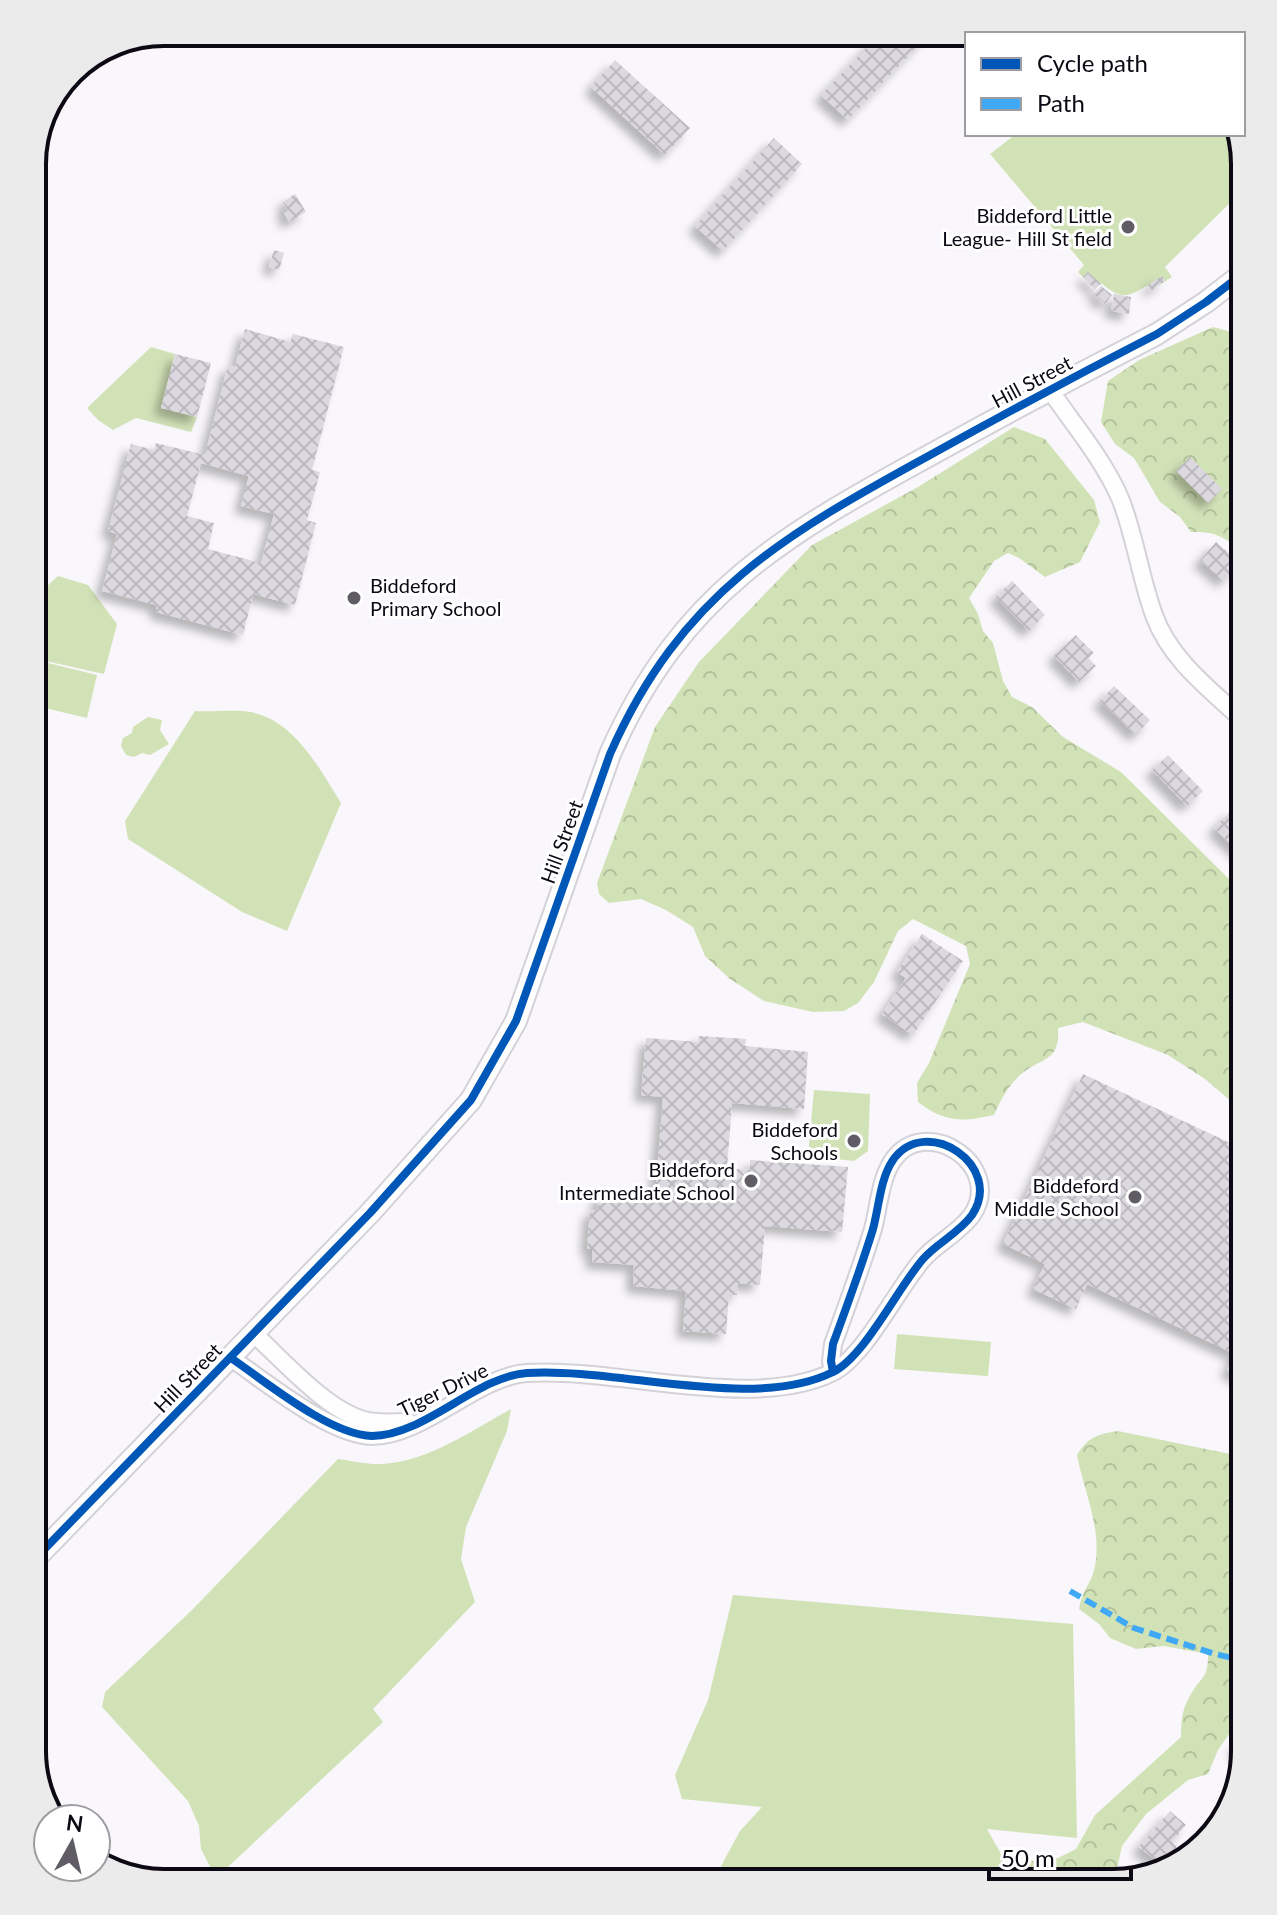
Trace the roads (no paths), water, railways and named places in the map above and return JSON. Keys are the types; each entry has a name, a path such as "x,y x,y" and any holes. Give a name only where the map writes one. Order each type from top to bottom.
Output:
{"street":[{"name":"Hill Street","path":"46,1548 254,1334 471,1100 516,1021 610,754 635,701 677,638 739,575 834,508 1157,334 1231,283"},
{"path":"1050,390 1106,471 1119,497 1154,616 1163,636 1185,665 1231,709"},
{"name":"Tiger Drive","path":"231,1358 325,1421 349,1433 372,1436 418,1423 495,1382 526,1373 718,1387 784,1387 833,1372 862,1346 924,1258 972,1215 979,1190 977,1177 967,1157 958,1150 939,1143 921,1143 904,1149 885,1173 869,1241 833,1344 833,1372"},
{"name":"Tiger Drive","path":"254,1334 345,1412 369,1421 418,1423"}],"place":[{"name":"Biddeford Little League- Hill St field","path":"1128,227"},
{"name":"Biddeford Primary School","path":"354,598"},
{"name":"Biddeford Schools","path":"854,1141"},
{"name":"Biddeford Intermediate School","path":"751,1181"},
{"name":"Biddeford Middle School","path":"1135,1197"}]}
